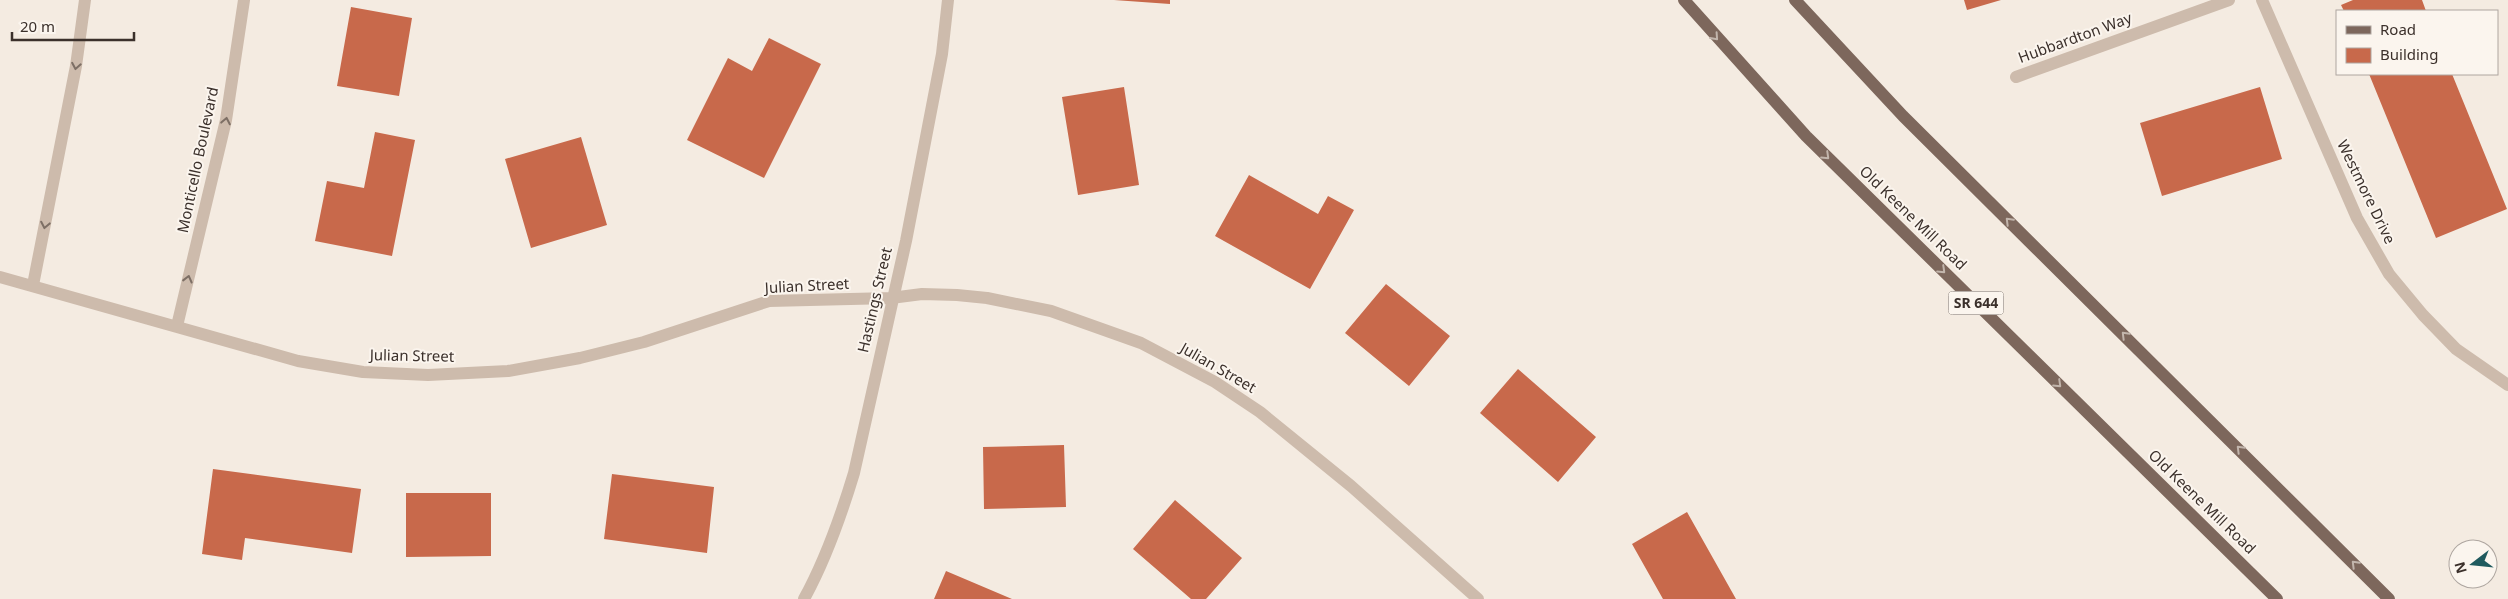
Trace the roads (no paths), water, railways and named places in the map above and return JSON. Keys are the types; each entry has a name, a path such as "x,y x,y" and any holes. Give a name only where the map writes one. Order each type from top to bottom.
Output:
{"main road":[{"name":"Old Keene Mill Road","path":"1684,0 1806,136 2278,599"},
{"path":"1795,0 1904,116 2389,599"}],"street":[{"path":"33,286 76,66 86,0"},
{"name":"Monticello Boulevard","path":"177,326 226,120 244,0"},
{"name":"Hastings Street","path":"804,599 817,576 844,508 854,473 891,298 906,241 942,54 948,0"},
{"name":"Hubbardton Way","path":"2016,77 2229,0"},
{"name":"Westmore Drive","path":"2262,0 2357,218 2389,274 2422,315 2456,348 2508,385"},
{"name":"Julian Street","path":"0,278 298,361 363,372 428,376 508,371 580,358 644,342 769,302 891,298 922,294 988,298 1051,311 1141,343 1215,382 1260,412 1351,486 1478,599"}]}
